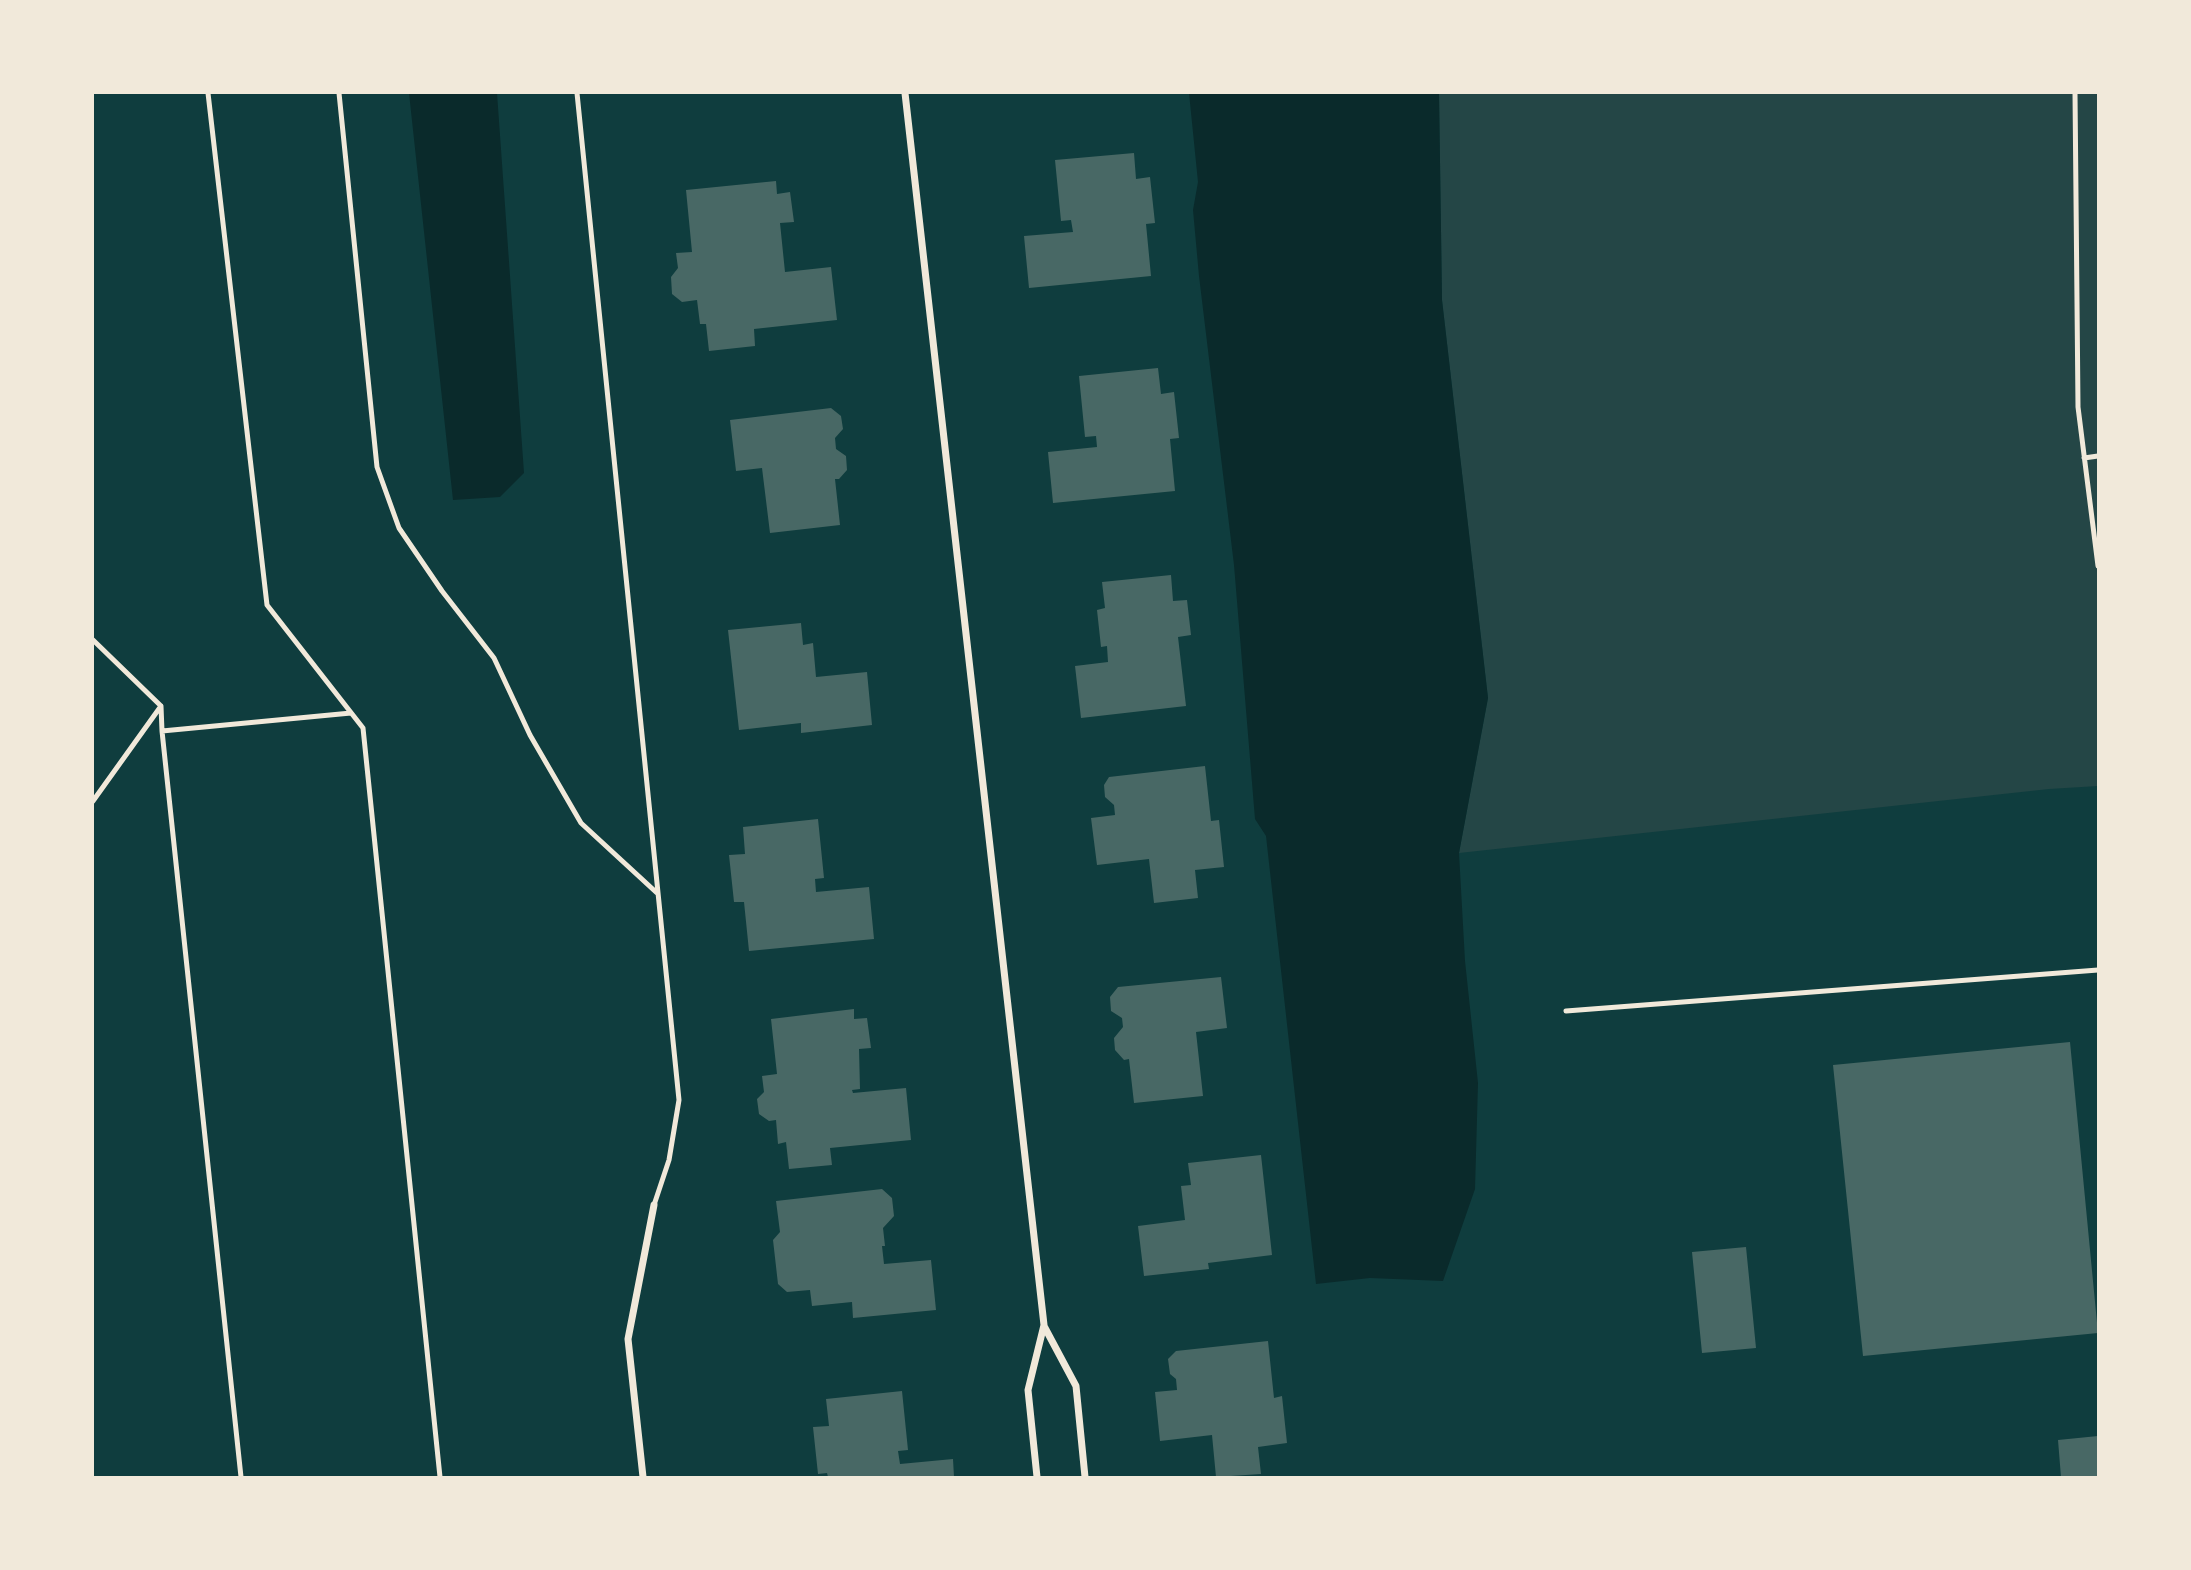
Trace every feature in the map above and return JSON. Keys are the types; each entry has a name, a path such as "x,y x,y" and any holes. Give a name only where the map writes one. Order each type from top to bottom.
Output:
{"street":[{"path":"905,93 1044,1325 1028,1390 1037,1477"},
{"path":"643,1477 628,1339 654,1205"},
{"path":"1044,1325 1076,1386 1086,1477"}],"lane":[{"path":"208,93 267,605 363,728 440,1477"},
{"path":"339,93 377,467 399,528 442,591 494,658 530,735 581,823 657,893"},
{"path":"577,93 679,1100 669,1160 654,1205"},
{"path":"2074,93 2078,407 2098,565"},
{"path":"2084,458 2098,456"},
{"path":"93,640 161,706 241,1477"},
{"path":"93,801 161,706"},
{"path":"162,731 351,713"},
{"path":"1566,1011 2098,970"}],"shaded area":[{"path":"409,93 497,93 524,473 500,497 453,500"},
{"path":"1189,93 1439,93 1442,300 1488,698 1459,853 1465,961 1478,1083 1475,1189 1443,1281 1370,1278 1316,1284 1266,836 1255,819 1234,565 1193,210 1198,182"},
{"path":"1439,93 2098,93 2098,786 2049,789 1459,853 1488,698 1442,300"}],"building":[{"path":"1134,153 1136,179 1150,177 1155,223 1146,224 1151,276 1029,288 1024,236 1073,232 1071,220 1061,221 1055,160"},
{"path":"776,181 777,194 790,192 794,222 780,223 785,272 831,267 837,320 754,329 755,346 709,351 706,324 700,324 697,300 682,302 672,294 671,277 678,268 676,253 692,252 686,190"},
{"path":"1158,368 1161,394 1174,392 1179,438 1170,439 1175,491 1053,503 1048,452 1097,447 1096,436 1085,437 1079,376"},
{"path":"831,408 841,416 843,429 835,438 836,449 846,456 847,470 839,479 835,479 840,525 770,533 762,468 736,471 730,420"},
{"path":"1171,575 1173,601 1187,600 1191,635 1178,637 1186,706 1081,718 1075,666 1108,662 1107,646 1101,647 1097,610 1105,608 1102,582"},
{"path":"801,623 803,645 813,643 816,677 867,672 872,725 801,733 801,723 739,730 728,630"},
{"path":"1205,766 1211,821 1219,820 1224,867 1195,870 1198,898 1154,903 1149,859 1097,865 1091,818 1115,815 1114,805 1105,797 1104,785 1109,777"},
{"path":"818,819 824,878 815,879 816,892 869,887 874,939 749,951 744,902 734,902 729,855 745,854 743,827"},
{"path":"1221,977 1227,1028 1196,1032 1203,1096 1134,1103 1129,1059 1124,1060 1115,1050 1114,1038 1123,1027 1122,1018 1111,1011 1110,997 1118,987"},
{"path":"854,1009 854,1019 867,1018 871,1048 859,1049 860,1089 852,1090 853,1093 906,1088 911,1140 830,1148 832,1165 789,1169 786,1142 778,1144 776,1120 769,1121 759,1114 757,1099 764,1092 762,1076 777,1074 771,1019"},
{"path":"2070,1042 2098,1333 1863,1356 1833,1065"},
{"path":"1261,1155 1272,1255 1208,1263 1209,1269 1144,1276 1138,1226 1185,1220 1181,1186 1191,1185 1188,1163"},
{"path":"882,1189 892,1198 894,1216 883,1228 884,1264 931,1260 936,1310 853,1318 852,1302 812,1306 810,1290 787,1292 778,1284 773,1240 780,1232 776,1201"},
{"path":"1746,1247 1756,1348 1702,1353 1692,1252"},
{"path":"1268,1341 1274,1398 1282,1396 1287,1443 1258,1447 1261,1474 1216,1477 1212,1435 1160,1441 1155,1392 1177,1390 1176,1379 1170,1374 1168,1359 1176,1351"},
{"path":"902,1391 908,1450 898,1451 900,1464 953,1459 954,1477 828,1477 827,1473 818,1474 813,1427 829,1426 826,1399"},
{"path":"2098,1436 2098,1477 2061,1477 2058,1440"}]}
